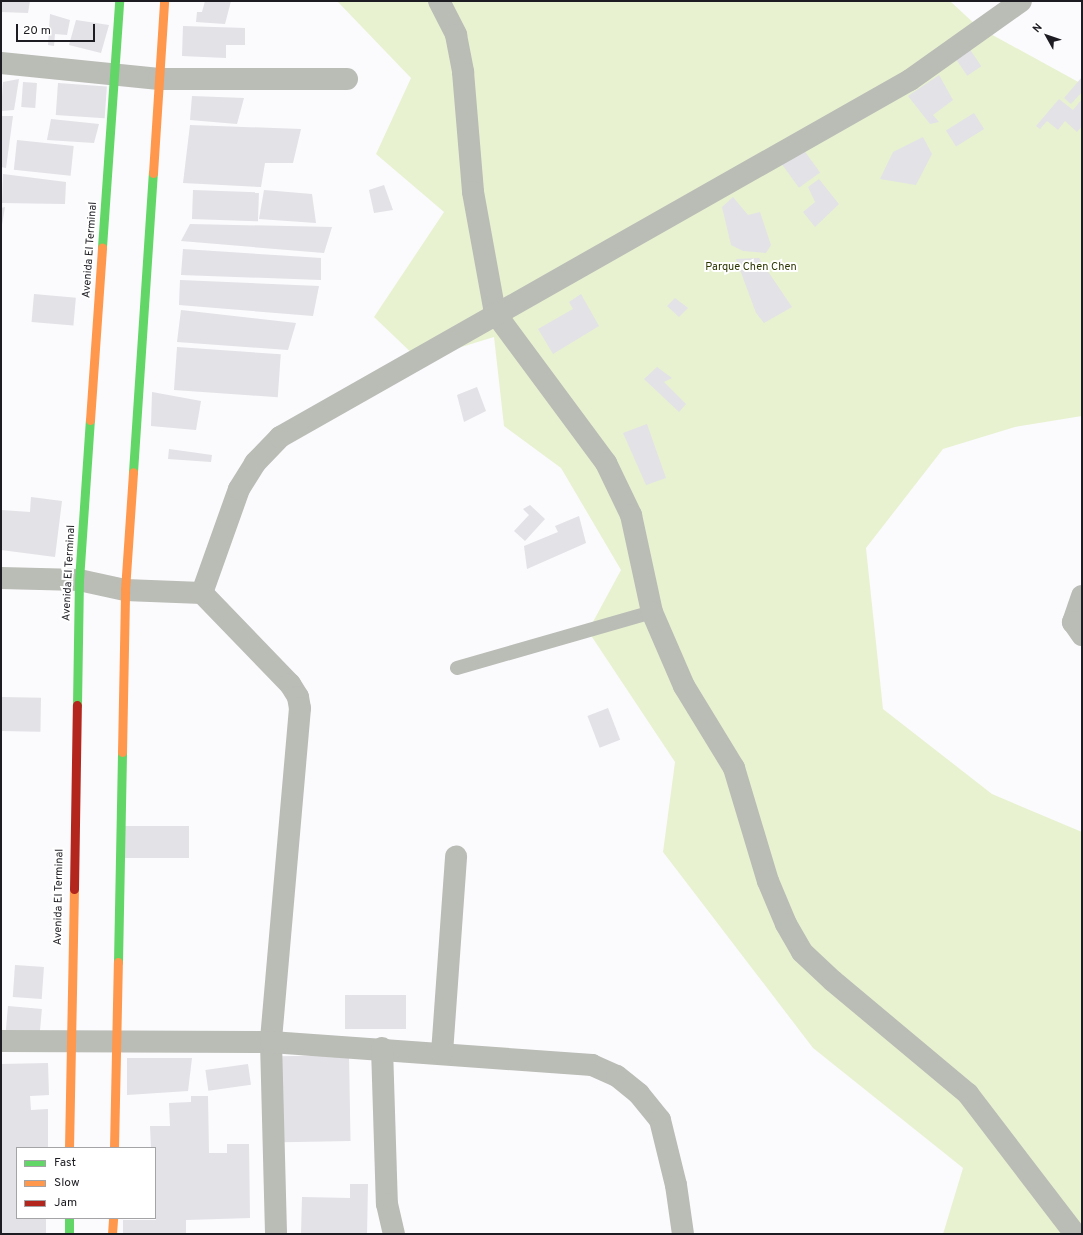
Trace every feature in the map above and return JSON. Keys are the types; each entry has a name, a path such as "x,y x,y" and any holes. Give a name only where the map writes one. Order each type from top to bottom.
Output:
{"street":[{"name":"Avenida El Terminal","path":"69,1147 68,1041 79,580 119,1"},
{"path":"114,1147 125,590 164,1"},
{"path":"439,1 456,35 463,72 473,192 495,313 606,463 630,515 652,612 684,686 734,768 768,881 802,952 968,1094 1075,1234"},
{"path":"202,593 239,489 255,463 280,436 495,313 910,80 1021,1"},
{"path":"1,63 115,76 159,79 347,79"},
{"path":"1,578 79,580 125,590 202,593 290,684 300,708 271,1042 276,1234"},
{"path":"1082,596 1073,622 1082,635"},
{"path":"442,1053 456,856"},
{"path":"1,1041 115,1040 271,1042 382,1048 592,1064 617,1076 639,1094 660,1120 676,1185 683,1234"},
{"path":"382,1048 387,1204 394,1234"},
{"path":"69,1219 69,1234"},
{"path":"112,1234 113,1219"}],"lane":[{"path":"457,668 652,612"}],"green space":[{"name":"Parque Chen Chen","path":"337,1 950,1 978,27 1082,84 1082,416 1015,427 943,449 866,548 883,709 992,794 1082,832 1082,1234 943,1234 963,1168 813,1048 663,852 675,762 588,631 621,570 561,468 504,426 494,337 419,360 374,317 444,212 376,154 411,78"}],"building":[{"path":"1,1 30,1 28,13 1,12"},
{"path":"205,1 231,1 225,24 196,22 197,12 202,12"},
{"path":"50,14 70,20 67,35 55,34 54,46 48,45"},
{"path":"76,20 109,25 101,53 69,45"},
{"path":"183,26 245,28 245,45 226,45 226,58 182,56"},
{"path":"969,48 981,66 967,76 955,58"},
{"path":"939,75 953,100 933,115 939,122 930,124 908,96"},
{"path":"1082,77 1082,92 1071,104 1064,98"},
{"path":"19,79 14,110 1,111 3,82"},
{"path":"23,82 37,83 35,108 21,107"},
{"path":"58,83 107,86 105,118 56,115"},
{"path":"192,96 244,98 237,124 190,120"},
{"path":"1059,99 1073,110 1082,99 1082,126 1077,132 1065,121 1058,130 1047,121 1040,129 1036,126"},
{"path":"974,113 984,129 956,147 946,130"},
{"path":"1,116 13,116 6,168 1,167"},
{"path":"51,119 99,124 94,143 47,140"},
{"path":"190,125 301,129 293,163 265,163 261,187 183,183"},
{"path":"923,137 932,154 916,185 880,179 893,152"},
{"path":"17,140 74,146 71,176 14,170"},
{"path":"803,149 820,172 799,188 782,164"},
{"path":"3,174 66,182 65,204 2,203"},
{"path":"819,179 839,204 815,227 803,212 815,202 808,187"},
{"path":"384,185 393,210 374,213 369,190"},
{"path":"193,190 259,192 258,221 192,219"},
{"path":"264,190 312,194 316,223 259,219"},
{"path":"733,197 748,215 760,212 771,245 766,253 743,251 731,245 722,207"},
{"path":"5,207 2,225 1,225 1,208"},
{"path":"190,224 332,227 324,253 181,241"},
{"path":"183,249 321,258 321,280 181,275"},
{"path":"759,258 792,307 764,323 756,313 736,259"},
{"path":"180,280 319,286 313,316 179,305"},
{"path":"34,294 76,298 73,326 32,322"},
{"path":"581,294 599,326 553,354 538,329 573,309 569,302"},
{"path":"675,298 688,308 679,317 667,306"},
{"path":"181,310 296,323 288,350 177,342"},
{"path":"177,347 281,354 278,397 174,390"},
{"path":"657,367 672,378 664,382 686,404 679,412 644,379"},
{"path":"477,387 486,411 464,422 457,395"},
{"path":"152,392 201,401 196,430 151,426"},
{"path":"647,424 666,478 646,485 623,433"},
{"path":"169,449 212,455 211,462 168,459"},
{"path":"31,497 62,501 55,557 1,550 1,510 30,512"},
{"path":"530,505 545,519 525,541 514,531 529,515 523,509"},
{"path":"579,516 586,543 527,569 524,546 558,532 555,526"},
{"path":"1,697 41,698 40,732 1,731"},
{"path":"608,708 620,740 600,748 587,716"},
{"path":"124,826 189,826 189,858 124,858"},
{"path":"15,965 44,967 42,999 13,997"},
{"path":"345,995 406,995 406,1029 345,1029"},
{"path":"8,1006 42,1009 39,1037 6,1034"},
{"path":"349,1055 351,1141 283,1142 281,1056"},
{"path":"127,1058 192,1058 188,1091 127,1095"},
{"path":"48,1063 49,1095 30,1096 31,1110 48,1109 48,1147 16,1147 16,1219 46,1219 46,1234 1,1234 1,1064"},
{"path":"248,1064 251,1085 208,1091 205,1070"},
{"path":"191,1096 208,1096 209,1153 227,1153 227,1144 249,1144 250,1218 186,1220 186,1234 123,1234 123,1220 156,1220 156,1147 151,1147 150,1126 170,1126 169,1103 191,1102"},
{"path":"350,1184 368,1184 367,1234 301,1234 302,1197 350,1198"}],"traffic: fast":[{"path":"102,247 119,1"},
{"path":"133,472 153,173"},
{"path":"77,705 79,580 90,420"},
{"path":"118,962 122,752"},
{"path":"69,1219 69,1234"}],"traffic: slow":[{"path":"153,173 164,1"},
{"path":"90,420 102,247"},
{"path":"122,752 125,590 133,472"},
{"path":"69,1147 74,889"},
{"path":"114,1147 118,962"},
{"path":"112,1234 113,1219"}],"traffic: jam":[{"path":"74,889 77,705"}]}
